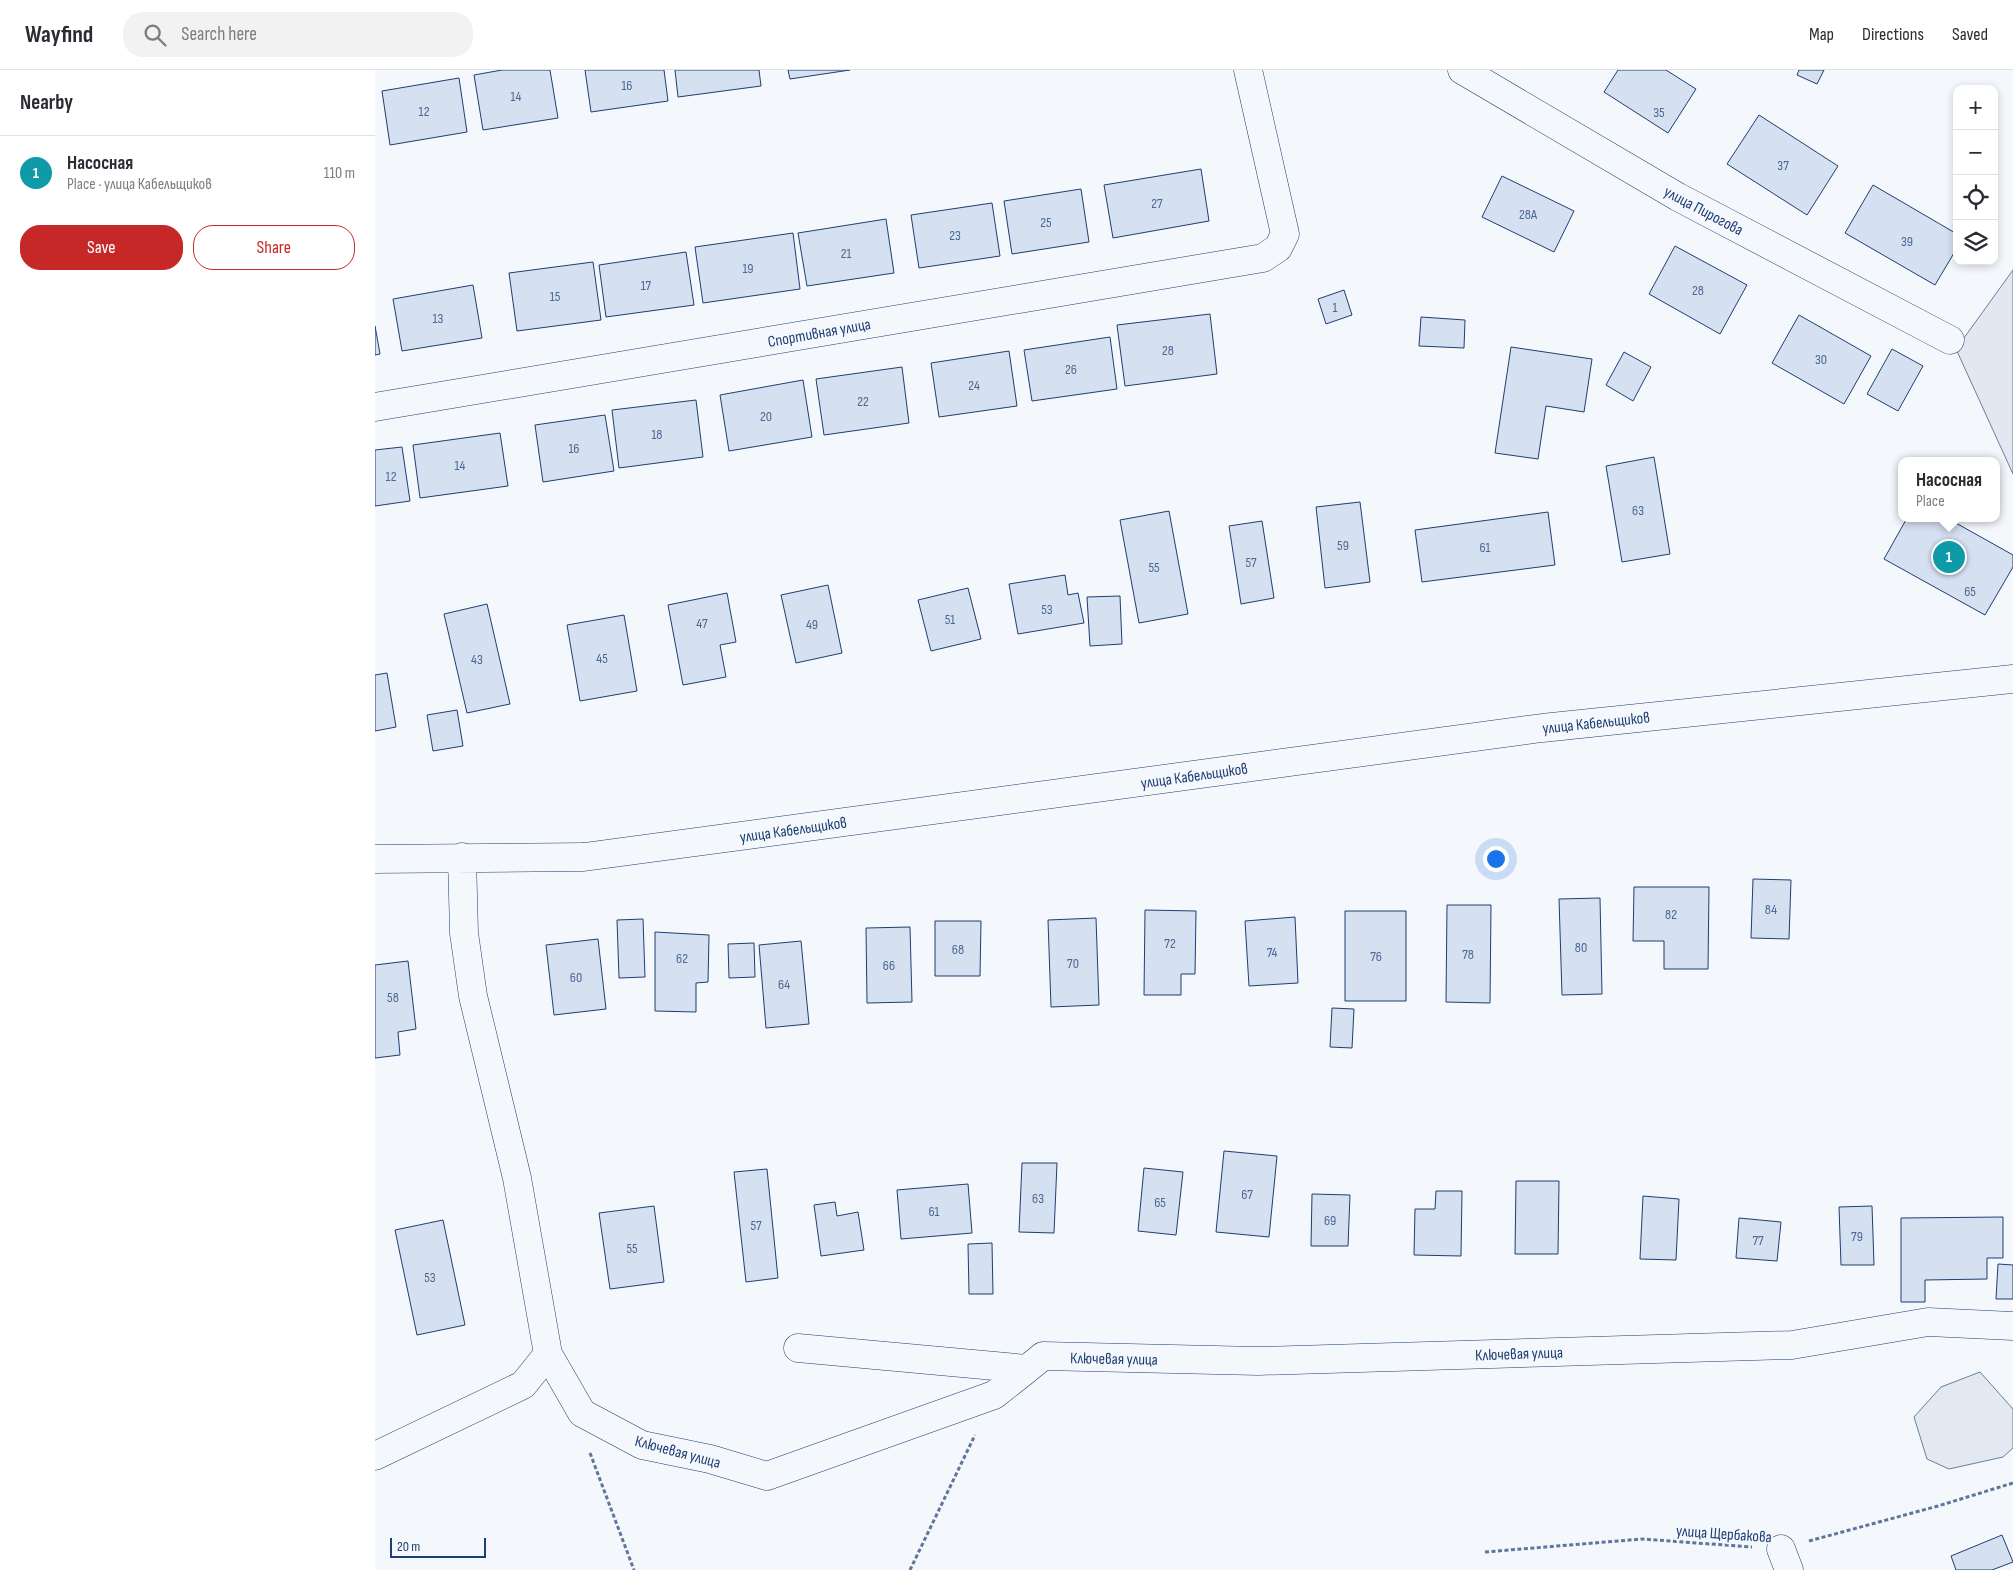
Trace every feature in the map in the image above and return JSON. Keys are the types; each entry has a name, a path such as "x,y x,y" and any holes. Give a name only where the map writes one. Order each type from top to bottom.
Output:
{"street":[{"name":"Спортивная улица","path":"375,407 1263,258 1278,248 1285,234 1248,70"},
{"name":"улица Пирогова","path":"1462,70 1677,197 1950,340"},
{"name":"улица Кабельщиков","path":"375,859 584,857 1542,728 2013,679"},
{"path":"462,858 464,933 473,996 517,1178 548,1354 582,1413"},
{"name":"Ключевая улица","path":"582,1413 642,1445 710,1459 767,1476 994,1395 1043,1356 1258,1360 1791,1345 1928,1322 2013,1326"},
{"path":"798,1348 1027,1369"},
{"path":"375,1456 386,1453 523,1385 548,1354"}],"path":[{"path":"910,1570 994,1395"},
{"path":"582,1413 592,1463 634,1570"},
{"name":"улица Щербакова","path":"1485,1552 1643,1539 1785,1560 1939,1506 2013,1483"}],"shaded area":[{"path":"2013,270 2013,474 1956,349"},
{"path":"1980,1372 2013,1409 2013,1448 2003,1457 1949,1469 1927,1459 1914,1417 1941,1387"}],"building":[{"path":"502,70 550,70 558,118 483,130 474,75"},
{"path":"585,70 664,70 668,101 591,112"},
{"path":"675,70 759,70 761,86 678,97"},
{"path":"788,70 850,70 790,79"},
{"path":"1618,70 1666,70 1696,89 1668,133 1604,92"},
{"path":"1799,70 1824,70 1817,84 1797,75"},
{"path":"459,78 467,132 390,145 382,91"},
{"path":"1759,115 1838,166 1807,215 1727,164"},
{"path":"1201,169 1209,221 1113,238 1104,185"},
{"path":"1502,176 1574,211 1554,252 1482,217"},
{"path":"1873,185 1953,232 1953,255 1935,285 1845,233"},
{"path":"1081,189 1089,242 1012,254 1004,201"},
{"path":"992,203 1000,256 919,268 911,215"},
{"path":"886,219 894,273 807,286 798,233"},
{"path":"793,233 800,289 703,303 695,247"},
{"path":"1675,246 1747,285 1720,334 1649,294"},
{"path":"686,252 694,305 606,317 599,265"},
{"path":"593,262 601,320 517,331 509,273"},
{"path":"473,285 482,338 402,351 393,299"},
{"path":"1344,290 1352,315 1326,324 1318,299"},
{"path":"1210,314 1217,374 1125,386 1117,325"},
{"path":"1799,315 1871,356 1844,404 1772,363"},
{"path":"1421,317 1465,320 1464,348 1419,346"},
{"path":"375,326 380,354 375,355"},
{"path":"1110,337 1117,389 1032,401 1024,350"},
{"path":"1511,347 1592,359 1584,412 1546,406 1538,459 1495,453"},
{"path":"1892,349 1923,366 1898,411 1867,394"},
{"path":"1009,351 1017,406 939,417 931,363"},
{"path":"1624,352 1651,367 1633,401 1606,385"},
{"path":"902,367 909,423 824,435 816,379"},
{"path":"803,380 812,437 729,451 720,395"},
{"path":"696,400 703,457 619,468 612,410"},
{"path":"605,415 614,471 543,482 535,425"},
{"path":"500,433 508,486 420,498 413,445"},
{"path":"402,447 410,501 375,506 375,450"},
{"path":"1654,457 1670,554 1622,562 1606,466"},
{"path":"1360,502 1370,582 1325,588 1316,507"},
{"path":"1169,511 1188,614 1139,623 1120,520"},
{"path":"1548,512 1555,565 1422,582 1415,530"},
{"path":"1262,521 1274,598 1241,604 1229,526"},
{"path":"1905,522 1954,522 2013,555 2013,567 1985,615 1884,559"},
{"path":"1065,575 1068,595 1078,593 1084,623 1018,634 1009,584"},
{"path":"828,585 842,653 796,663 781,595"},
{"path":"968,588 981,639 931,651 918,600"},
{"path":"727,593 736,642 720,645 726,677 683,685 668,605"},
{"path":"1120,596 1122,644 1090,646 1087,597"},
{"path":"487,604 510,704 467,713 444,614"},
{"path":"624,615 637,691 580,701 567,625"},
{"path":"387,673 396,727 375,731 375,675"},
{"path":"457,710 463,746 433,751 427,715"},
{"path":"1753,879 1791,880 1789,939 1751,938"},
{"path":"1634,887 1709,887 1708,969 1664,969 1664,941 1633,941"},
{"path":"1600,898 1602,994 1562,995 1559,899"},
{"path":"1447,905 1491,905 1490,1003 1446,1002"},
{"path":"1145,910 1196,911 1195,974 1181,974 1181,995 1144,995"},
{"path":"1345,911 1406,911 1406,1001 1345,1001"},
{"path":"1295,917 1298,983 1249,986 1245,921"},
{"path":"1096,918 1099,1005 1051,1007 1048,920"},
{"path":"643,919 645,977 619,978 617,920"},
{"path":"935,921 981,921 980,976 935,976"},
{"path":"910,927 912,1002 867,1003 866,928"},
{"path":"655,932 709,935 708,982 696,983 696,1012 655,1011"},
{"path":"598,939 606,1009 554,1015 546,945"},
{"path":"801,941 809,1024 766,1028 759,945"},
{"path":"754,943 755,977 729,978 728,944"},
{"path":"408,961 416,1029 398,1032 400,1055 375,1058 375,965"},
{"path":"1332,1008 1354,1009 1352,1048 1330,1047"},
{"path":"1224,1151 1277,1156 1269,1237 1216,1232"},
{"path":"1022,1163 1057,1163 1054,1233 1019,1232"},
{"path":"1144,1168 1183,1172 1176,1235 1138,1231"},
{"path":"767,1169 778,1278 746,1282 734,1172"},
{"path":"1516,1181 1559,1181 1558,1254 1515,1254"},
{"path":"968,1184 972,1233 901,1239 897,1190"},
{"path":"1436,1191 1462,1191 1461,1256 1414,1255 1415,1209 1435,1209"},
{"path":"1312,1194 1350,1195 1348,1246 1311,1246"},
{"path":"1643,1196 1679,1199 1676,1260 1640,1259"},
{"path":"835,1202 837,1216 858,1212 864,1250 821,1256 814,1205"},
{"path":"654,1206 664,1282 610,1289 599,1213"},
{"path":"1872,1206 1874,1265 1841,1265 1839,1207"},
{"path":"2003,1217 2003,1258 1987,1258 1987,1279 1925,1280 1925,1302 1901,1302 1901,1218"},
{"path":"1739,1218 1781,1222 1777,1261 1736,1258"},
{"path":"443,1220 465,1325 417,1335 395,1230"},
{"path":"992,1243 993,1294 969,1294 968,1244"},
{"path":"1998,1264 2013,1265 2013,1299 1996,1299"},
{"path":"2002,1535 2013,1562 1992,1570 1956,1570 1951,1556"}],"place":[{"name":"Насосная","path":"1949,557"}]}
